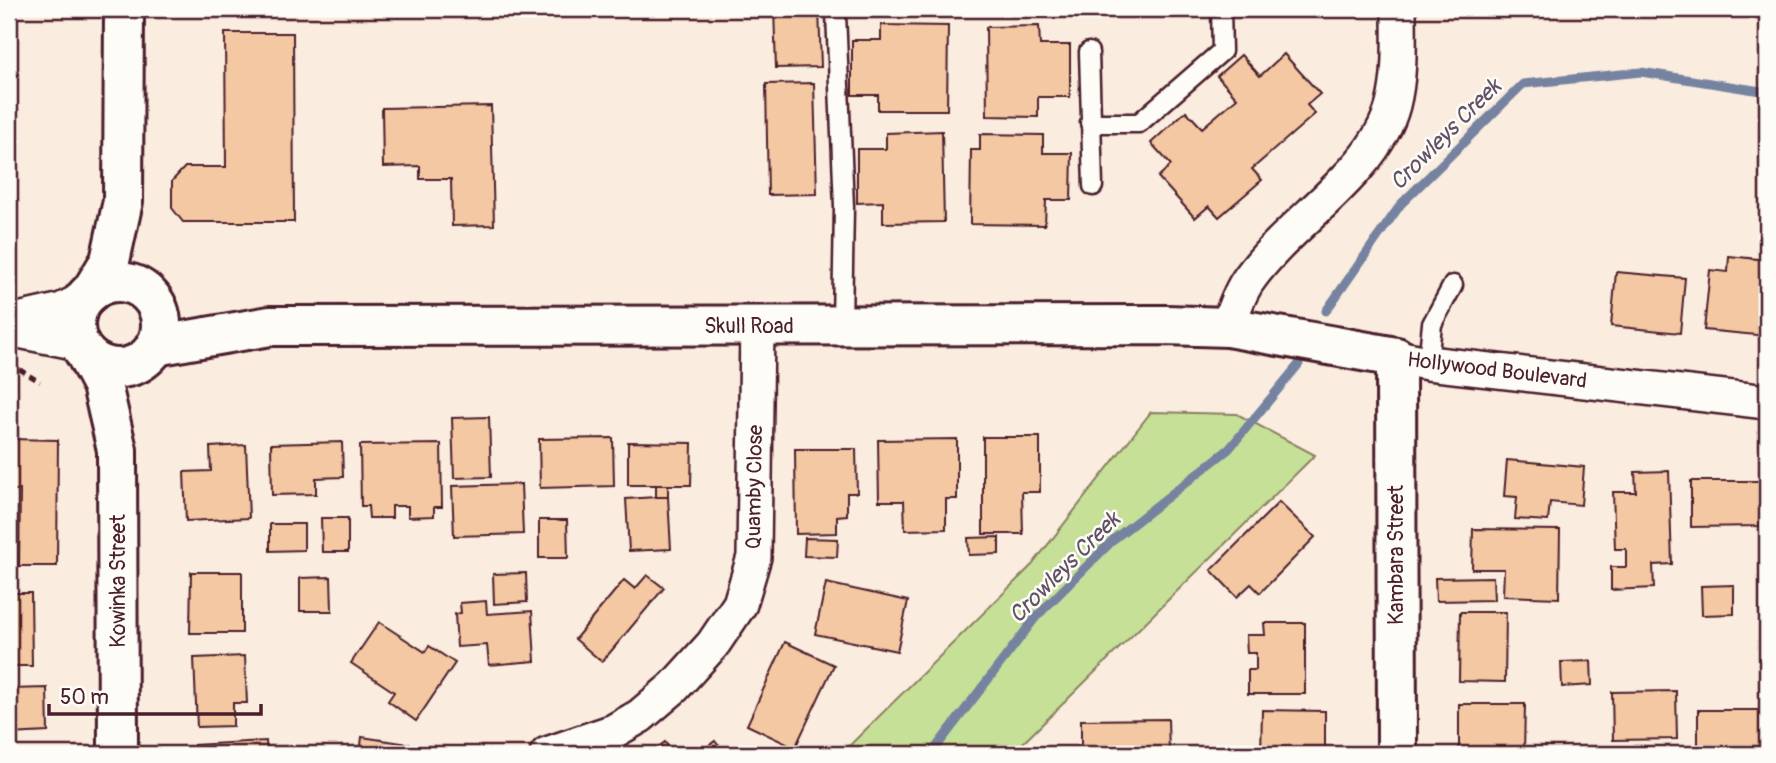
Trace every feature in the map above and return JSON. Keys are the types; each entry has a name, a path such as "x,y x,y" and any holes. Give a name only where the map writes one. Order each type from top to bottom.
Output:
{"street":[{"path":"9,322 62,310 88,295 98,287 126,283 140,288 158,310 161,323 152,350 143,360 117,368 91,359 75,335 78,307 88,295 110,261 123,201 124,9"},
{"path":"1228,327 1237,301 1269,254 1352,172 1377,141 1393,107 1399,70 1399,9"},
{"path":"123,201 150,298"},
{"name":"Skull Road","path":"150,298 187,311 270,327"},
{"name":"Skull Road","path":"152,350 270,327 1099,324 1228,327"},
{"name":"Quamby Close","path":"547,754 614,731 640,716 674,687 713,644 740,604 754,557 757,326"},
{"name":"Hollywood Boulevard","path":"1228,327 1412,360 1767,402"},
{"path":"9,329 82,348"},
{"name":"Kowinka Street","path":"82,348 102,385 117,450 118,754"},
{"name":"Kowinka Street","path":"117,450 134,389 152,350"},
{"name":"Kambara Street","path":"1396,754 1412,360"}],"lane":[{"path":"839,9 836,13 844,206 842,325"},
{"path":"1090,123 1139,123 1222,51 1222,9"},
{"path":"1089,52 1093,187"},
{"path":"1412,360 1452,285"}],"path":[{"path":"9,363 40,382"}],"green space":[{"path":"1151,412 1237,414 1315,455 1012,754 841,754 1032,565"}],"building":[{"path":"774,9 819,9 821,67 776,68"},
{"path":"881,25 948,26 947,110 878,110 878,95 852,95 852,40 881,40"},
{"path":"1039,26 1040,45 1070,45 1070,97 1038,97 1038,117 987,116 986,27"},
{"path":"225,33 293,33 294,222 183,222 172,208 172,181 185,167 226,167"},
{"path":"1284,54 1320,94 1307,105 1315,114 1252,169 1262,180 1219,217 1209,206 1195,218 1158,177 1171,165 1151,143 1186,111 1202,128 1237,98 1217,76 1241,55 1260,76"},
{"path":"814,83 817,194 768,195 766,84"},
{"path":"491,106 494,225 452,226 451,179 420,179 420,166 383,167 382,108"},
{"path":"942,131 944,222 883,223 883,202 857,203 857,149 886,149 886,133"},
{"path":"980,134 1043,135 1043,153 1072,153 1071,200 1046,200 1045,225 970,224 971,150 980,150"},
{"path":"1729,256 1767,260 1767,336 1704,330 1710,270 1728,272"},
{"path":"1616,272 1685,278 1680,333 1611,326"},
{"path":"489,417 491,477 454,478 452,418"},
{"path":"983,437 1040,437 1040,492 1022,492 1023,534 983,534"},
{"path":"613,438 614,486 540,488 539,439"},
{"path":"9,439 58,440 57,566 19,566 20,490 9,490"},
{"path":"957,439 957,499 946,499 946,529 905,530 904,501 879,501 878,440"},
{"path":"342,442 343,477 316,478 316,494 272,495 271,444"},
{"path":"628,442 692,443 691,485 628,485"},
{"path":"441,444 442,507 434,507 434,516 408,517 408,506 392,506 392,518 369,518 368,506 361,506 360,445"},
{"path":"246,445 249,518 186,521 184,472 211,471 210,447"},
{"path":"795,449 856,449 857,493 847,493 847,515 837,516 837,533 796,534"},
{"path":"1507,460 1584,467 1581,505 1550,502 1548,521 1515,519 1517,497 1504,496"},
{"path":"1669,471 1672,564 1653,565 1654,588 1611,590 1611,567 1626,567 1626,549 1615,549 1613,492 1636,492 1635,472"},
{"path":"1691,481 1760,481 1760,526 1691,527"},
{"path":"521,484 523,534 454,536 452,486"},
{"path":"656,485 668,485 668,497 656,497"},
{"path":"668,497 671,549 629,551 626,499"},
{"path":"1279,502 1315,537 1260,593 1251,584 1237,597 1211,570"},
{"path":"321,518 348,518 348,552 322,552"},
{"path":"539,520 567,520 568,558 539,558"},
{"path":"270,524 304,524 304,550 270,551"},
{"path":"1473,529 1560,530 1559,598 1503,596 1504,569 1472,569"},
{"path":"999,537 999,554 969,555 968,538"},
{"path":"805,538 838,539 837,557 804,556"},
{"path":"191,572 242,572 242,633 190,633"},
{"path":"526,573 527,602 494,604 493,574"},
{"path":"647,575 664,588 602,662 575,639 624,580 635,589"},
{"path":"331,577 332,611 300,611 300,578"},
{"path":"1493,577 1494,600 1436,601 1435,578"},
{"path":"826,583 908,601 897,651 815,634"},
{"path":"1734,585 1734,614 1702,615 1701,586"},
{"path":"9,593 31,593 32,666 9,666"},
{"path":"486,601 487,614 532,611 535,661 489,665 487,645 457,647 455,614 461,613 460,603"},
{"path":"1460,612 1506,612 1505,682 1459,681"},
{"path":"379,622 425,652 429,646 455,663 416,721 388,701 394,692 351,663"},
{"path":"1264,623 1305,623 1305,694 1248,694 1248,670 1256,670 1256,653 1247,653 1246,635 1265,635"},
{"path":"785,642 834,665 795,748 747,725"},
{"path":"245,656 247,703 233,703 233,726 197,727 194,658"},
{"path":"1591,661 1592,685 1562,687 1561,662"},
{"path":"47,688 48,732 9,734 9,689"},
{"path":"1676,691 1677,739 1613,740 1612,692"},
{"path":"1459,704 1525,704 1524,754 1459,754"},
{"path":"1262,710 1325,711 1325,754 1261,754"},
{"path":"1698,710 1761,710 1761,754 1698,754"},
{"path":"1168,719 1169,754 1081,754 1081,720"},
{"path":"362,737 422,746 420,754 360,754"},
{"path":"266,741 267,754 195,754 194,745"},
{"path":"715,741 725,754 697,754"},
{"path":"665,742 673,754 649,754"}],"waterway":[{"name":"Crowleys Creek","path":"1326,311 1401,204 1523,84 1641,72 1767,92"},
{"name":"Crowleys Creek","path":"931,754 1036,617 1114,539 1229,449 1299,364"}]}
